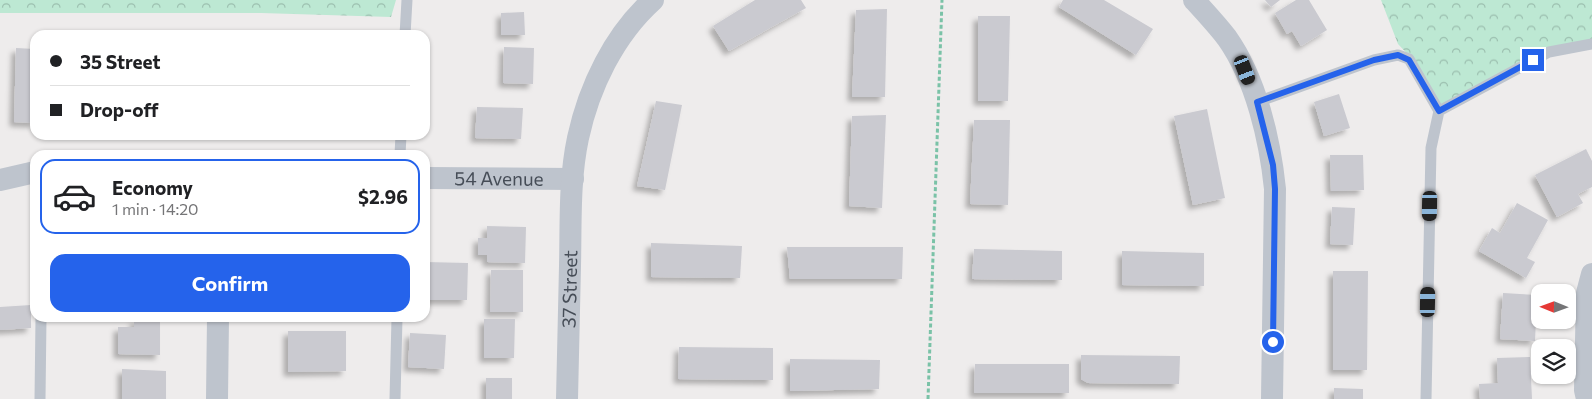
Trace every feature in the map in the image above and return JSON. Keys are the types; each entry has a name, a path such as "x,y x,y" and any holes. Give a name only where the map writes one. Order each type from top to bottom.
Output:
{"street":[{"path":"1194,0 1228,39 1245,70 1257,102 1273,165 1275,189 1272,399"},
{"name":"37 Street","path":"567,399 571,216 578,139 586,108 611,52 648,1"},
{"path":"0,180 30,173"},
{"name":"54 Avenue","path":"430,178 573,179"},
{"path":"1587,399 1585,390 1587,293 1592,274"},
{"path":"217,399 218,322"}],"lane":[{"path":"405,30 407,0"},
{"path":"1439,111 1548,52 1592,44"},
{"path":"1257,102 1374,60 1398,55 1409,60 1439,111 1431,148 1426,399"},
{"path":"40,399 41,322"},
{"path":"395,399 397,322"}],"path":[{"path":"928,399 942,0"}],"green space":[{"path":"0,0 396,0 391,17 261,13 0,13"},
{"path":"1381,0 1592,0 1592,42 1570,44 1436,110 1418,65 1398,44"}],"building":[{"path":"755,0 801,0 806,8 729,51 713,26"},
{"path":"1063,0 1104,0 1153,29 1136,55 1059,7"},
{"path":"1265,0 1280,0 1271,7"},
{"path":"1296,0 1309,0 1327,30 1301,46 1292,31 1287,34 1275,13"},
{"path":"887,9 885,97 852,97 856,10"},
{"path":"524,12 525,35 501,35 501,13"},
{"path":"978,16 1010,16 1008,101 978,101"},
{"path":"504,47 534,48 533,84 503,83"},
{"path":"16,48 30,49 30,123 14,122"},
{"path":"1339,94 1350,128 1324,136 1314,102"},
{"path":"656,101 682,105 665,190 637,186"},
{"path":"477,107 523,108 521,139 475,138"},
{"path":"1207,109 1225,198 1193,205 1174,116"},
{"path":"886,115 882,208 849,206 852,116"},
{"path":"974,120 1010,120 1008,205 970,204"},
{"path":"1586,149 1592,161 1592,187 1578,194 1583,203 1557,217 1535,175"},
{"path":"1330,155 1363,155 1364,190 1331,191"},
{"path":"1517,203 1548,220 1527,258 1535,262 1526,278 1479,251 1492,228 1500,233"},
{"path":"1332,207 1355,208 1353,245 1330,244"},
{"path":"487,226 526,227 525,263 487,262 487,255 478,255 478,238 487,238"},
{"path":"651,243 742,246 740,278 651,277"},
{"path":"787,247 903,247 902,279 790,279"},
{"path":"974,249 1062,251 1062,280 972,279"},
{"path":"1122,251 1204,253 1204,286 1122,285"},
{"path":"430,262 468,263 467,300 430,300"},
{"path":"491,270 523,270 523,312 490,312"},
{"path":"1333,271 1368,271 1367,370 1333,370"},
{"path":"1503,293 1531,295 1531,329 1536,329 1535,339 1531,339 1531,341 1500,339"},
{"path":"30,305 31,328 0,330 0,307"},
{"path":"484,319 515,319 514,358 484,358"},
{"path":"134,322 160,322 160,355 118,354 118,327 134,327"},
{"path":"288,331 346,331 346,371 288,372"},
{"path":"410,333 446,335 444,369 408,367"},
{"path":"679,347 773,348 773,380 678,379"},
{"path":"1081,355 1180,356 1179,384 1088,383 1081,379"},
{"path":"1530,357 1532,399 1480,399 1479,384 1498,383 1497,358"},
{"path":"790,359 880,360 879,389 790,391"},
{"path":"975,364 1069,364 1069,393 974,393"},
{"path":"122,369 166,371 166,399 122,399"},
{"path":"486,378 512,378 512,399 486,399"},
{"path":"1334,388 1363,389 1363,399 1334,399"}],"route":[{"path":"1273,342 1275,189 1273,165 1257,102 1314,80 1374,60 1398,55 1409,60 1439,111 1533,60"}]}
